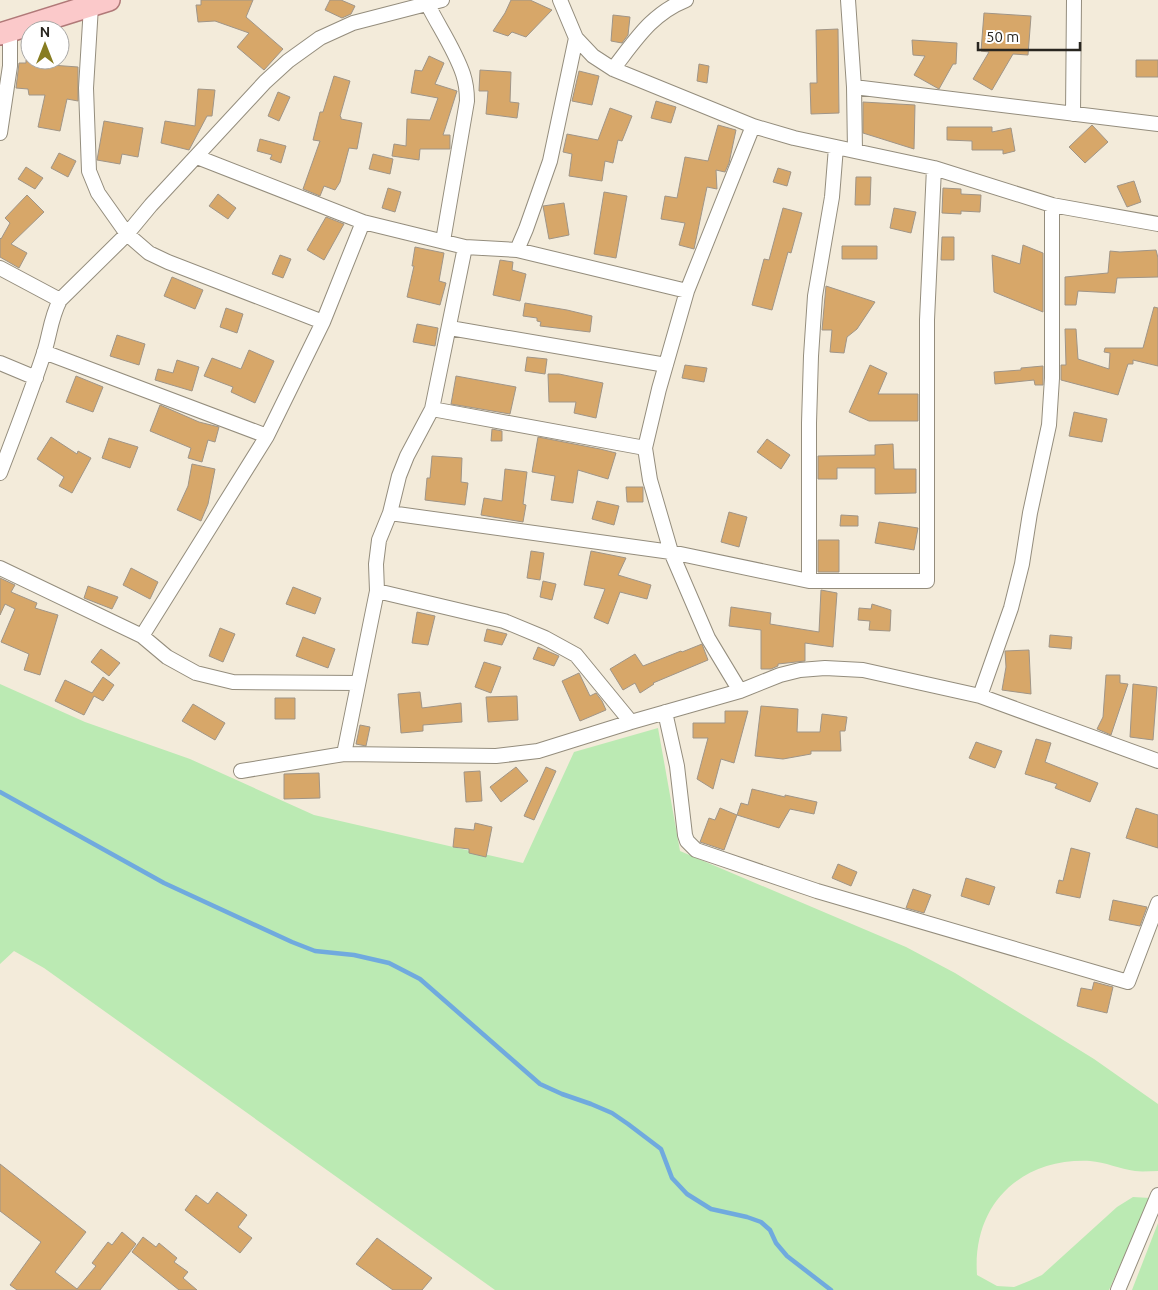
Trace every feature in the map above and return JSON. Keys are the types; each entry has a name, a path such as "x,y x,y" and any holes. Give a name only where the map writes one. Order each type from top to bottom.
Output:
{"main road":[{"path":"3,28 62,0"},
{"path":"3,28 100,3"}],"street":[{"path":"0,473 36,378 53,312 60,300 127,234 151,205 265,82 288,61 320,38 353,24 442,0"},
{"path":"560,0 576,38 593,56 613,69 753,126 794,138 934,168 1052,205 1158,224"},
{"path":"613,69 658,15 686,0"},
{"path":"848,0 854,87 855,151"},
{"path":"1073,114 1074,0"},
{"path":"100,3 86,88 89,171 98,193 127,234 149,253 323,322"},
{"path":"428,5 464,75 467,101 443,241"},
{"path":"0,133 10,66 3,28"},
{"path":"517,250 550,162 576,38"},
{"path":"854,87 1158,124"},
{"path":"740,691 708,638 671,552 650,480 645,448 666,365 688,291 753,126"},
{"path":"809,581 808,423 811,356 815,296 832,197 836,147"},
{"path":"197,157 363,222 465,247 517,250 688,291"},
{"path":"390,513 671,552 809,581 927,581 927,320 934,168"},
{"path":"980,696 1011,608 1022,564 1030,513 1049,425 1052,378 1052,205"},
{"path":"142,636 267,436 323,322 363,222"},
{"path":"344,754 377,591 376,564 379,540 390,513 399,476 407,456 432,409 465,247"},
{"path":"0,268 60,300"},
{"path":"450,328 666,365"},
{"path":"44,352 267,436"},
{"path":"0,363 36,378"},
{"path":"432,409 645,448"},
{"path":"0,568 142,636 168,657 196,672 233,682 358,683"},
{"path":"377,591 504,621 545,638 576,655 631,722"},
{"path":"241,771 344,754 496,756 538,751 740,691 800,670 825,668 864,670 980,696 1158,761"},
{"path":"665,712 677,766 686,835 688,841 696,850 817,891 1128,982 1158,904"},
{"path":"1118,1290 1158,1194"}],"green space":[{"path":"0,684 85,722 190,759 314,815 523,863 574,752 658,728 680,851 906,947 955,973 1094,1059 1158,1104 1158,1171 1135,1171 1090,1161 1065,1162 1042,1168 1022,1177 1005,1191 992,1207 983,1227 978,1250 977,1275 997,1286 1014,1287 1042,1275 1117,1207 1133,1197 1150,1198 1109,1290 495,1290 44,968 14,951 0,964"},
{"path":"1158,1223 1158,1290 1132,1290"}],"building":[{"path":"201,0 253,0 246,17 283,49 264,70 237,47 249,33 215,21 198,22 196,5 201,5"},
{"path":"330,0 341,0 355,6 351,14 342,18 325,10"},
{"path":"511,0 530,0 552,10 526,37 512,32 508,36 493,31"},
{"path":"984,13 1031,16 1028,55 1013,54 992,90 973,79 989,52 981,51"},
{"path":"613,15 630,17 628,35 622,43 611,41"},
{"path":"838,29 839,113 811,114 810,83 817,83 816,30"},
{"path":"912,40 957,43 956,64 953,64 939,89 914,75 925,56 913,55"},
{"path":"429,56 444,63 435,84 457,91 443,135 450,135 450,149 420,149 419,160 392,156 394,144 406,146 407,119 430,120 438,98 411,93 415,70 422,71"},
{"path":"1136,60 1158,60 1158,77 1136,77"},
{"path":"19,63 20,70 70,70 70,66 78,67 78,101 67,99 60,131 38,127 45,95 29,95 28,89 16,88"},
{"path":"699,64 709,66 707,83 697,81"},
{"path":"480,70 511,72 510,102 519,103 517,118 486,114 488,91 479,91"},
{"path":"579,71 599,76 592,105 572,101"},
{"path":"334,76 350,81 340,116 341,119 362,123 357,149 349,148 340,182 335,190 324,186 320,196 303,189 320,141 313,140 320,112 323,112"},
{"path":"198,89 215,90 212,116 207,116 189,150 161,143 165,121 195,126"},
{"path":"278,92 290,97 279,121 268,116"},
{"path":"656,101 676,107 671,123 651,118"},
{"path":"863,102 915,105 914,149 863,133"},
{"path":"610,108 632,116 622,141 618,140 613,163 605,161 602,181 569,176 572,154 563,152 567,134 598,140"},
{"path":"104,121 143,128 138,157 122,154 120,164 97,160"},
{"path":"718,125 736,130 729,163 725,172 716,170 717,189 707,187 694,249 679,245 685,223 661,219 665,196 677,198 685,157 708,161"},
{"path":"1092,125 1108,142 1085,163 1069,147"},
{"path":"947,127 992,127 992,132 1011,128 1015,151 1003,154 1003,150 972,150 972,141 947,140"},
{"path":"260,139 286,146 281,163 270,159 272,155 257,151"},
{"path":"59,153 76,161 68,177 51,168"},
{"path":"373,154 393,159 390,174 369,169"},
{"path":"26,167 43,178 35,189 18,179"},
{"path":"778,168 791,172 787,186 773,182"},
{"path":"856,177 871,177 870,205 855,205"},
{"path":"1134,181 1141,202 1127,207 1117,186"},
{"path":"388,188 401,192 395,212 382,208"},
{"path":"943,188 961,189 961,194 981,195 980,212 942,213"},
{"path":"604,192 627,196 616,258 594,254"},
{"path":"218,194 236,208 228,219 209,206"},
{"path":"27,195 44,212 11,244 27,253 19,268 0,257 0,238 10,223 5,218"},
{"path":"564,203 569,235 549,239 543,206"},
{"path":"783,208 802,213 791,253 788,252 772,310 752,305 764,259 769,260"},
{"path":"894,208 916,212 911,233 890,228"},
{"path":"326,217 344,224 324,260 307,250"},
{"path":"942,237 954,237 954,260 941,260"},
{"path":"1023,245 1043,253 1043,312 994,292 992,255 1020,264"},
{"path":"842,246 877,246 877,259 842,259"},
{"path":"415,247 444,253 439,281 446,283 440,305 407,297 414,266 412,266"},
{"path":"1156,250 1158,277 1117,278 1115,293 1078,291 1076,305 1065,305 1065,277 1108,273 1110,251"},
{"path":"280,255 291,259 283,278 272,274"},
{"path":"500,260 513,262 512,270 526,274 520,301 493,295"},
{"path":"172,277 203,290 195,309 164,296"},
{"path":"826,286 875,302 857,329 847,337 844,353 830,352 832,330 822,330"},
{"path":"525,303 592,316 590,332 540,326 541,322 537,321 537,318 523,316"},
{"path":"1154,307 1158,308 1158,366 1133,360 1133,364 1128,364 1118,395 1061,380 1061,365 1066,365 1065,329 1076,329 1078,359 1109,369 1110,353 1104,352 1105,348 1143,348"},
{"path":"226,308 243,314 237,333 220,327"},
{"path":"417,324 438,328 435,346 413,342"},
{"path":"117,335 145,344 139,365 110,356"},
{"path":"249,350 274,361 255,403 231,392 233,387 204,376 212,358 241,369"},
{"path":"527,357 547,359 545,374 525,371"},
{"path":"177,360 199,367 192,391 155,380 158,369 173,373"},
{"path":"685,365 707,368 704,382 682,378"},
{"path":"870,365 887,373 878,394 918,394 918,421 869,421 849,412"},
{"path":"1043,366 1043,385 1035,385 1034,380 995,384 994,372"},
{"path":"548,374 559,374 603,383 596,418 574,413 576,402 549,402"},
{"path":"76,376 103,387 93,412 66,402"},
{"path":"456,376 516,387 510,414 451,404"},
{"path":"160,405 199,422 219,427 215,442 208,440 202,462 188,458 191,448 150,431"},
{"path":"1074,412 1107,419 1102,442 1069,436"},
{"path":"492,429 502,431 502,441 491,441"},
{"path":"51,437 77,454 78,451 91,458 72,493 59,486 64,477 37,459"},
{"path":"538,437 616,453 608,479 578,470 573,503 551,500 555,476 532,472"},
{"path":"109,438 138,447 130,468 102,458"},
{"path":"767,439 790,455 781,469 757,452"},
{"path":"893,444 894,469 916,469 916,493 875,494 875,468 837,468 837,479 818,479 818,456 875,455 875,445"},
{"path":"432,456 462,458 461,482 468,483 465,505 425,500"},
{"path":"192,464 215,469 208,504 201,521 177,510 188,486"},
{"path":"505,469 527,472 523,504 526,505 523,522 481,515 484,498 502,501"},
{"path":"626,487 643,487 643,502 627,502"},
{"path":"597,501 619,506 614,525 592,519"},
{"path":"729,512 747,517 739,547 721,542"},
{"path":"841,515 858,516 858,526 840,526"},
{"path":"879,522 918,528 914,550 875,543"},
{"path":"818,540 839,540 839,572 818,572"},
{"path":"531,551 544,553 540,580 527,578"},
{"path":"591,551 626,558 618,575 651,585 647,599 620,592 608,624 594,618 605,589 584,585"},
{"path":"131,568 158,582 150,599 123,585"},
{"path":"0,578 15,585 11,592 37,603 35,608 58,615 40,675 24,670 29,654 1,642 15,609 5,604 0,615"},
{"path":"543,581 556,584 552,600 540,597"},
{"path":"88,586 118,597 112,609 84,598"},
{"path":"293,587 321,598 315,614 286,604"},
{"path":"821,590 837,593 833,647 805,643 805,661 778,664 778,666 771,669 761,669 761,630 729,626 731,607 771,613 770,624 819,632"},
{"path":"872,604 891,610 890,631 869,630 870,621 858,620 859,608 871,609"},
{"path":"417,612 435,616 428,645 412,643"},
{"path":"220,628 235,634 223,662 209,656"},
{"path":"487,629 507,634 502,645 484,641"},
{"path":"1050,635 1072,637 1071,649 1049,647"},
{"path":"303,637 335,649 328,668 296,656"},
{"path":"702,644 708,660 653,683 640,693 635,683 623,690 610,669 635,654 643,666"},
{"path":"538,647 559,656 554,666 533,659"},
{"path":"101,649 120,663 109,676 91,662"},
{"path":"1029,650 1031,694 1002,690 1006,667 1005,651"},
{"path":"484,662 501,667 491,693 475,687"},
{"path":"579,673 590,696 596,693 606,710 580,721 562,681"},
{"path":"1106,675 1120,675 1120,683 1128,684 1111,735 1097,729 1103,717"},
{"path":"103,677 114,685 103,701 94,696 84,715 55,701 65,680 92,693"},
{"path":"1133,684 1157,687 1153,740 1130,737"},
{"path":"420,692 422,708 461,703 462,722 423,725 423,731 401,733 398,694"},
{"path":"517,696 518,720 488,722 486,697"},
{"path":"275,698 295,698 295,719 275,719"},
{"path":"193,704 225,723 215,740 182,721"},
{"path":"761,706 798,709 797,732 820,732 822,714 847,717 845,731 840,731 841,751 811,751 811,754 783,759 755,756"},
{"path":"725,711 748,711 734,763 721,759 713,789 697,779 708,738 693,738 693,723 725,723"},
{"path":"360,725 370,727 366,746 356,744"},
{"path":"1036,739 1051,743 1045,762 1098,783 1090,802 1055,788 1057,784 1025,774"},
{"path":"976,742 1002,751 995,768 969,758"},
{"path":"516,767 528,781 501,802 490,787"},
{"path":"546,767 556,771 534,820 524,816"},
{"path":"480,771 482,801 466,802 464,772"},
{"path":"319,773 320,798 284,799 284,774"},
{"path":"752,789 817,802 814,814 790,809 779,828 737,815 741,803 748,805"},
{"path":"720,808 737,815 724,850 700,842 709,818 715,820"},
{"path":"1136,808 1158,815 1158,848 1126,838"},
{"path":"475,823 492,827 486,857 469,853 469,849 453,847 455,828 474,830"},
{"path":"1071,848 1090,853 1080,898 1056,893 1059,880 1063,881"},
{"path":"838,864 857,872 851,886 832,878"},
{"path":"966,878 995,887 989,905 961,896"},
{"path":"913,889 931,895 924,913 906,908"},
{"path":"1113,900 1147,907 1140,926 1109,920"},
{"path":"1094,982 1113,987 1107,1013 1077,1006 1081,988 1092,990"},
{"path":"0,1164 86,1232 55,1272 77,1289 96,1266 92,1263 108,1242 112,1245 122,1232 136,1244 100,1290 17,1290 10,1285 41,1242 0,1211"},
{"path":"217,1192 247,1215 238,1227 252,1238 240,1253 185,1210 196,1195 208,1204"},
{"path":"143,1237 156,1247 159,1243 177,1258 174,1262 188,1272 183,1278 197,1290 179,1290 132,1252"},
{"path":"377,1238 432,1278 422,1290 393,1290 356,1264"}],"waterway":[{"path":"0,792 164,883 292,942 315,951 354,955 389,963 420,979 540,1084 612,1113 661,1149 672,1178 687,1194 711,1209 761,1222 770,1230 776,1243 787,1256 831,1290"}]}
